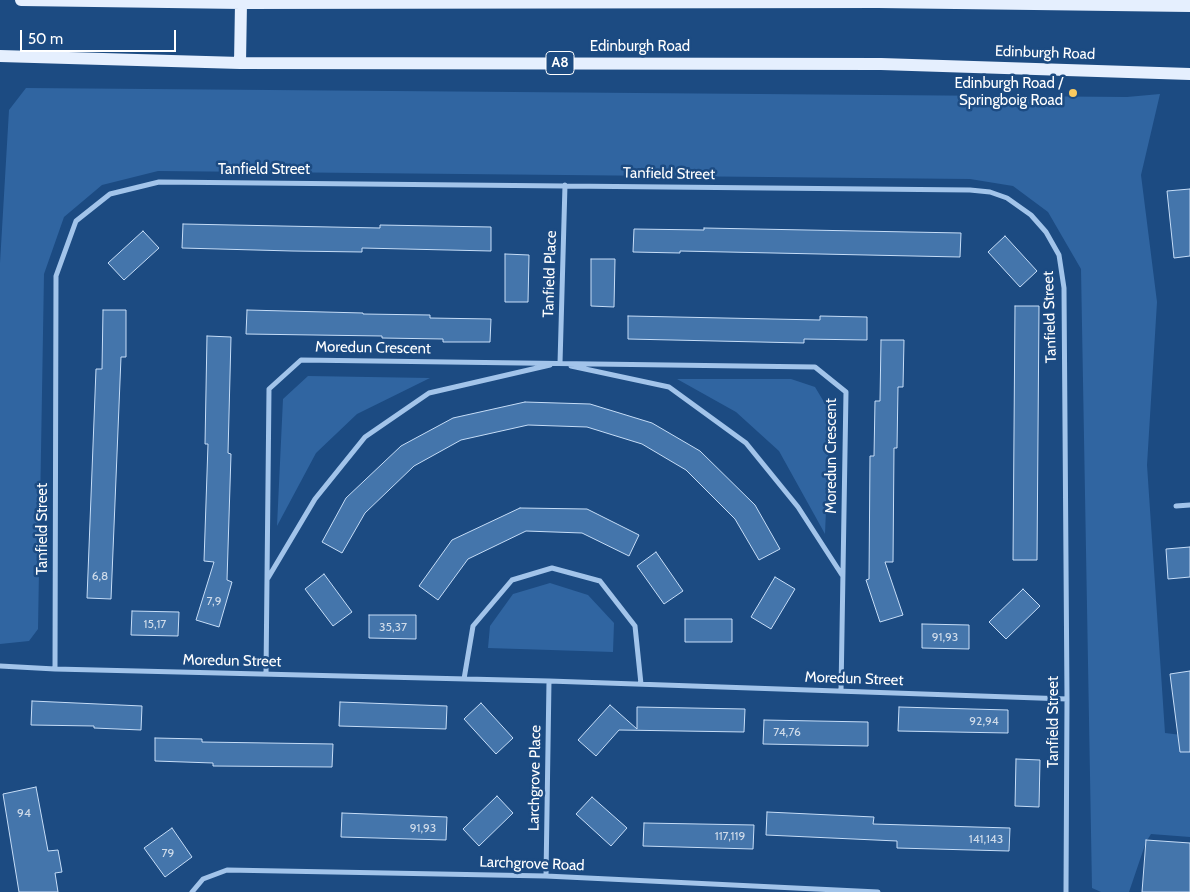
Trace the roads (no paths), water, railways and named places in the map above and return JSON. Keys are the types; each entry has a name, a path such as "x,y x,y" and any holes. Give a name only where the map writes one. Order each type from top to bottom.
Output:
{"main road":[{"path":"21,0 241,3 887,2 1190,6"},
{"path":"240,63 241,3"},
{"name":"Edinburgh Road","path":"0,56 240,63 881,64 1190,74"}],"street":[{"name":"Tanfield Street","path":"55,669 56,276 76,221 110,194 159,182 565,185 970,190 990,192 1007,198 1031,215 1046,232 1059,255 1064,288 1067,698 1066,892"},
{"name":"Tanfield Place","path":"560,363 565,185"},
{"name":"Moredun Crescent","path":"266,674 269,388 301,360 815,367 846,392 841,691"},
{"name":"Moredun Crescent","path":"267,580 315,499 365,437 429,393 560,363 669,387 746,443 798,507 843,575"},
{"path":"1176,506 1190,505"},
{"path":"464,679 473,626 512,580 552,568 600,582 636,626 641,684"},
{"name":"Moredun Street","path":"0,666 1067,698"},
{"name":"Larchgrove Place","path":"546,876 548,681"},
{"name":"Larchgrove Road","path":"192,892 203,879 227,870 546,876 878,892"},
{"path":"714,885 715,892"}],"place":[{"name":"Edinburgh Road / Springboig Road","path":"1073,93"}]}
